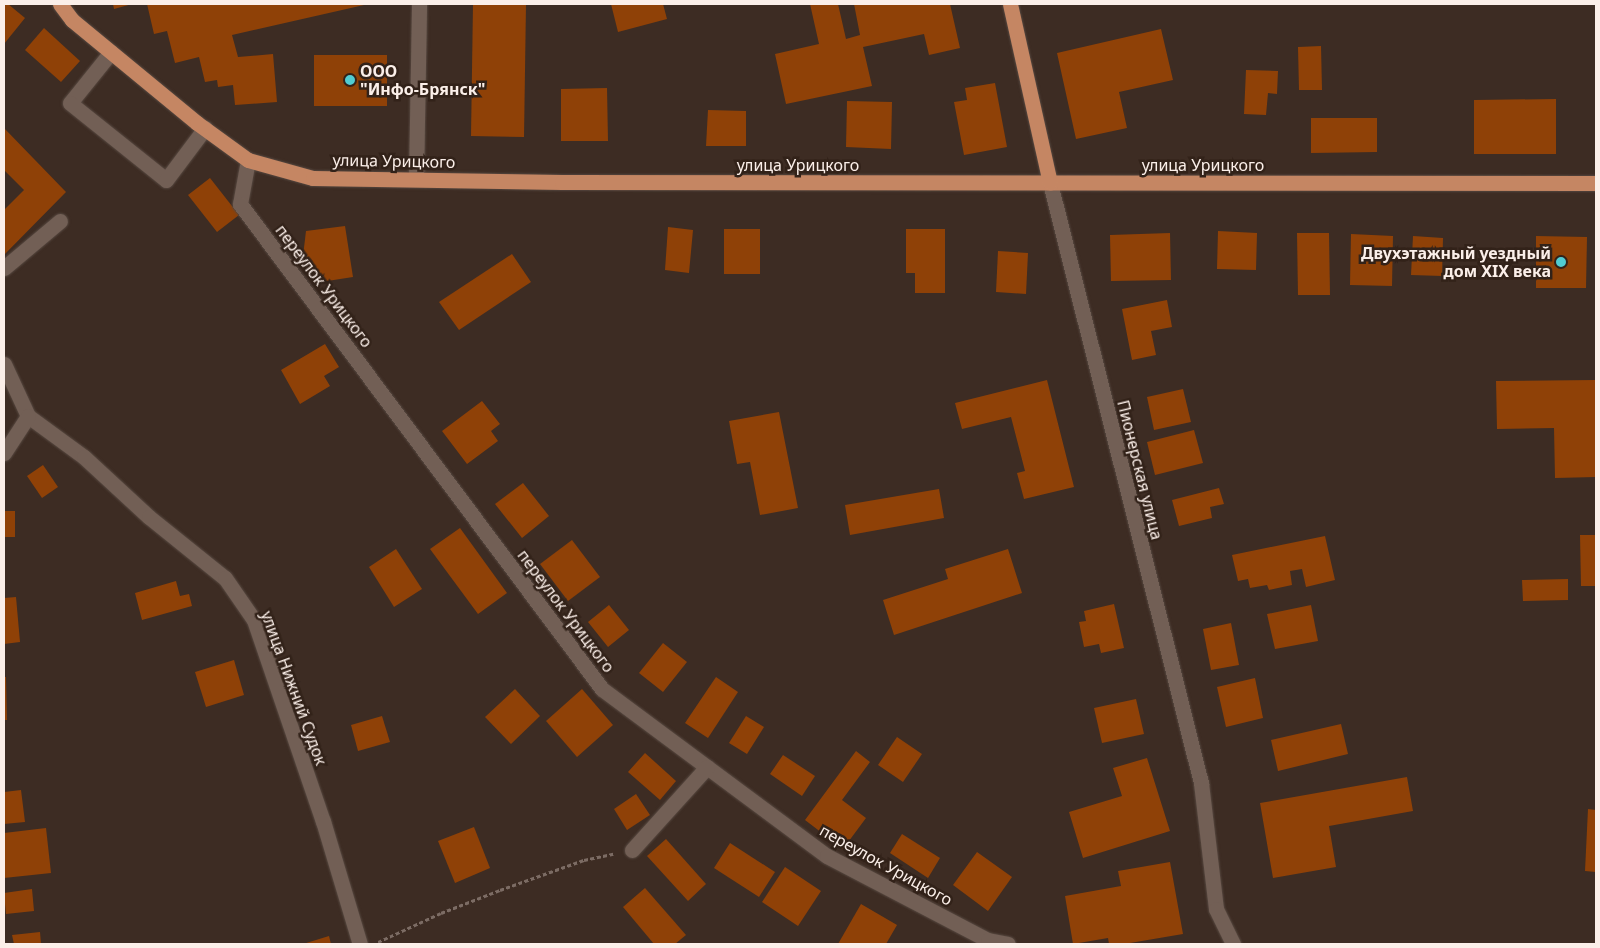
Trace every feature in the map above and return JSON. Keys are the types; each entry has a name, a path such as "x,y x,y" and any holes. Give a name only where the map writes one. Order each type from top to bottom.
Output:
{"main road":[{"name":"улица Урицкого","path":"60,4 72,20 205,128 248,160 313,178 562,182 1596,183"},
{"name":"Пионерская улица","path":"1010,4 1050,183"}],"street":[{"path":"416,179 419,4"},
{"path":"112,52 70,103 166,180 205,128"},
{"name":"переулок Урицкого","path":"248,160 240,204 602,689 827,856 988,940 1008,944"},
{"name":"Пионерская улица","path":"1050,183 1201,783 1216,909 1233,944"},
{"path":"4,268 60,221"},
{"path":"4,364 28,416 4,453"},
{"name":"улица Нижний Судок","path":"28,416 84,457 149,517 225,578 254,620 323,821 360,944"},
{"path":"632,850 707,767"}],"path":[{"path":"373,944 441,913 584,860 632,850"}],"building":[{"path":"4,4 8,4 25,18 4,44"},
{"path":"113,4 132,4 114,9"},
{"path":"147,4 364,5 232,35 238,57 273,54 277,102 235,105 233,85 218,87 217,80 205,82 199,57 175,63 167,31 154,34"},
{"path":"473,4 526,4 524,137 471,136"},
{"path":"611,4 663,4 667,19 618,32"},
{"path":"810,4 838,4 846,39 860,35 854,4 950,4 960,48 929,55 924,34 863,47 872,86 786,104 775,54 819,44"},
{"path":"44,28 80,61 61,82 25,50"},
{"path":"1161,29 1173,80 1119,92 1127,128 1076,139 1057,53"},
{"path":"1321,46 1322,90 1299,90 1298,47"},
{"name":"ООО \"Инфо-Брянск\"","path":"314,55 387,55 387,106 314,106"},
{"path":"1246,70 1278,71 1277,94 1268,93 1266,115 1244,114"},
{"path":"995,83 1007,147 964,155 954,102 967,100 965,88"},
{"path":"607,88 608,141 561,141 561,89"},
{"path":"1556,99 1556,154 1474,154 1474,100"},
{"path":"847,101 892,102 891,149 846,147"},
{"path":"708,110 746,111 746,146 706,146"},
{"path":"1311,118 1377,118 1377,152 1311,153"},
{"path":"4,128 66,192 4,255 4,210 24,190 4,170"},
{"path":"210,178 239,215 217,232 188,195"},
{"path":"345,226 353,277 321,282 303,256 306,231"},
{"path":"668,227 693,230 689,273 665,270"},
{"path":"724,229 760,229 760,274 724,274"},
{"path":"906,229 945,229 945,293 915,293 915,273 906,273"},
{"path":"1218,231 1257,233 1256,270 1217,269"},
{"path":"1170,233 1171,280 1111,281 1110,235"},
{"path":"1297,233 1329,233 1330,295 1298,295"},
{"path":"1351,234 1393,236 1392,286 1350,285"},
{"path":"1413,236 1443,238 1442,276 1411,275"},
{"name":"Двухэтажный уездный дом XIX века","path":"1536,236 1587,237 1586,288 1536,288"},
{"path":"998,251 1028,253 1026,294 996,292"},
{"path":"512,254 531,282 459,330 439,302"},
{"path":"1167,300 1172,327 1151,331 1156,355 1132,360 1122,309"},
{"path":"325,344 339,367 324,376 330,386 300,404 281,370"},
{"path":"1047,380 1074,487 1024,499 1017,473 1025,471 1011,417 962,429 955,403"},
{"path":"1596,380 1596,477 1555,478 1554,428 1497,429 1496,381"},
{"path":"1183,389 1191,422 1154,430 1147,397"},
{"path":"482,401 500,424 491,431 498,441 467,464 442,431"},
{"path":"779,412 798,508 760,515 750,462 737,464 729,421"},
{"path":"1194,430 1203,463 1155,475 1147,442"},
{"path":"43,465 58,487 42,498 27,476"},
{"path":"523,483 549,516 522,538 495,504"},
{"path":"1219,488 1224,504 1210,507 1212,518 1179,526 1172,500"},
{"path":"939,489 944,518 850,535 845,505"},
{"path":"4,511 15,511 15,537 4,537"},
{"path":"460,528 507,593 478,614 430,549"},
{"path":"1580,535 1596,535 1596,586 1581,586"},
{"path":"1325,536 1335,580 1306,587 1302,569 1290,571 1292,585 1269,590 1267,585 1250,588 1248,579 1238,581 1232,555"},
{"path":"572,540 600,577 568,601 540,564"},
{"path":"396,549 422,589 394,607 369,567"},
{"path":"1008,549 1022,593 894,635 883,600 948,579 945,569"},
{"path":"1568,579 1568,600 1523,601 1522,580"},
{"path":"176,581 180,596 189,594 192,606 142,620 135,593"},
{"path":"16,597 20,642 4,644 4,598"},
{"path":"1114,604 1124,648 1101,653 1099,644 1084,647 1079,622 1086,621 1084,611"},
{"path":"609,605 629,630 608,647 588,622"},
{"path":"1311,605 1318,641 1275,649 1267,614"},
{"path":"1231,623 1239,665 1211,670 1203,629"},
{"path":"663,643 687,662 663,692 639,673"},
{"path":"234,660 244,695 206,707 195,672"},
{"path":"4,677 6,677 7,720 4,720"},
{"path":"716,677 738,692 708,738 685,723"},
{"path":"1255,678 1263,718 1226,727 1217,687"},
{"path":"515,689 540,716 511,744 485,717"},
{"path":"582,689 613,725 577,757 546,721"},
{"path":"1136,699 1144,734 1102,743 1094,708"},
{"path":"382,716 390,742 358,751 351,725"},
{"path":"746,716 764,727 747,754 729,743"},
{"path":"1341,724 1348,754 1278,771 1271,740"},
{"path":"897,737 922,754 903,782 878,765"},
{"path":"856,751 870,762 842,800 866,818 843,849 805,820"},
{"path":"645,753 676,781 660,800 628,772"},
{"path":"783,755 815,776 802,796 770,774"},
{"path":"1147,758 1170,831 1083,858 1069,812 1122,796 1113,768"},
{"path":"1407,777 1413,811 1329,826 1336,867 1273,878 1260,803"},
{"path":"21,790 25,822 4,824 4,792"},
{"path":"636,794 650,815 627,830 614,809"},
{"path":"1588,809 1596,810 1596,872 1585,871"},
{"path":"474,827 490,868 455,883 438,841"},
{"path":"46,828 51,873 4,878 4,833"},
{"path":"902,834 940,858 928,878 890,853"},
{"path":"666,839 706,884 688,901 647,856"},
{"path":"730,843 775,872 759,897 714,868"},
{"path":"977,852 1012,877 988,911 953,885"},
{"path":"1170,862 1183,934 1124,944 1109,944 1108,938 1073,944 1065,896 1121,886 1118,871"},
{"path":"785,867 821,891 798,926 762,902"},
{"path":"645,888 686,935 675,944 654,944 623,907"},
{"path":"32,889 34,911 6,914 4,893"},
{"path":"861,904 897,925 886,944 838,944"},
{"path":"40,932 41,944 14,944 12,935"},
{"path":"329,936 331,944 303,944"}],"place":[{"name":"ООО \"Инфо-Брянск\"","path":"350,80"},
{"name":"Двухэтажный уездный дом XIX века","path":"1561,262"}]}
